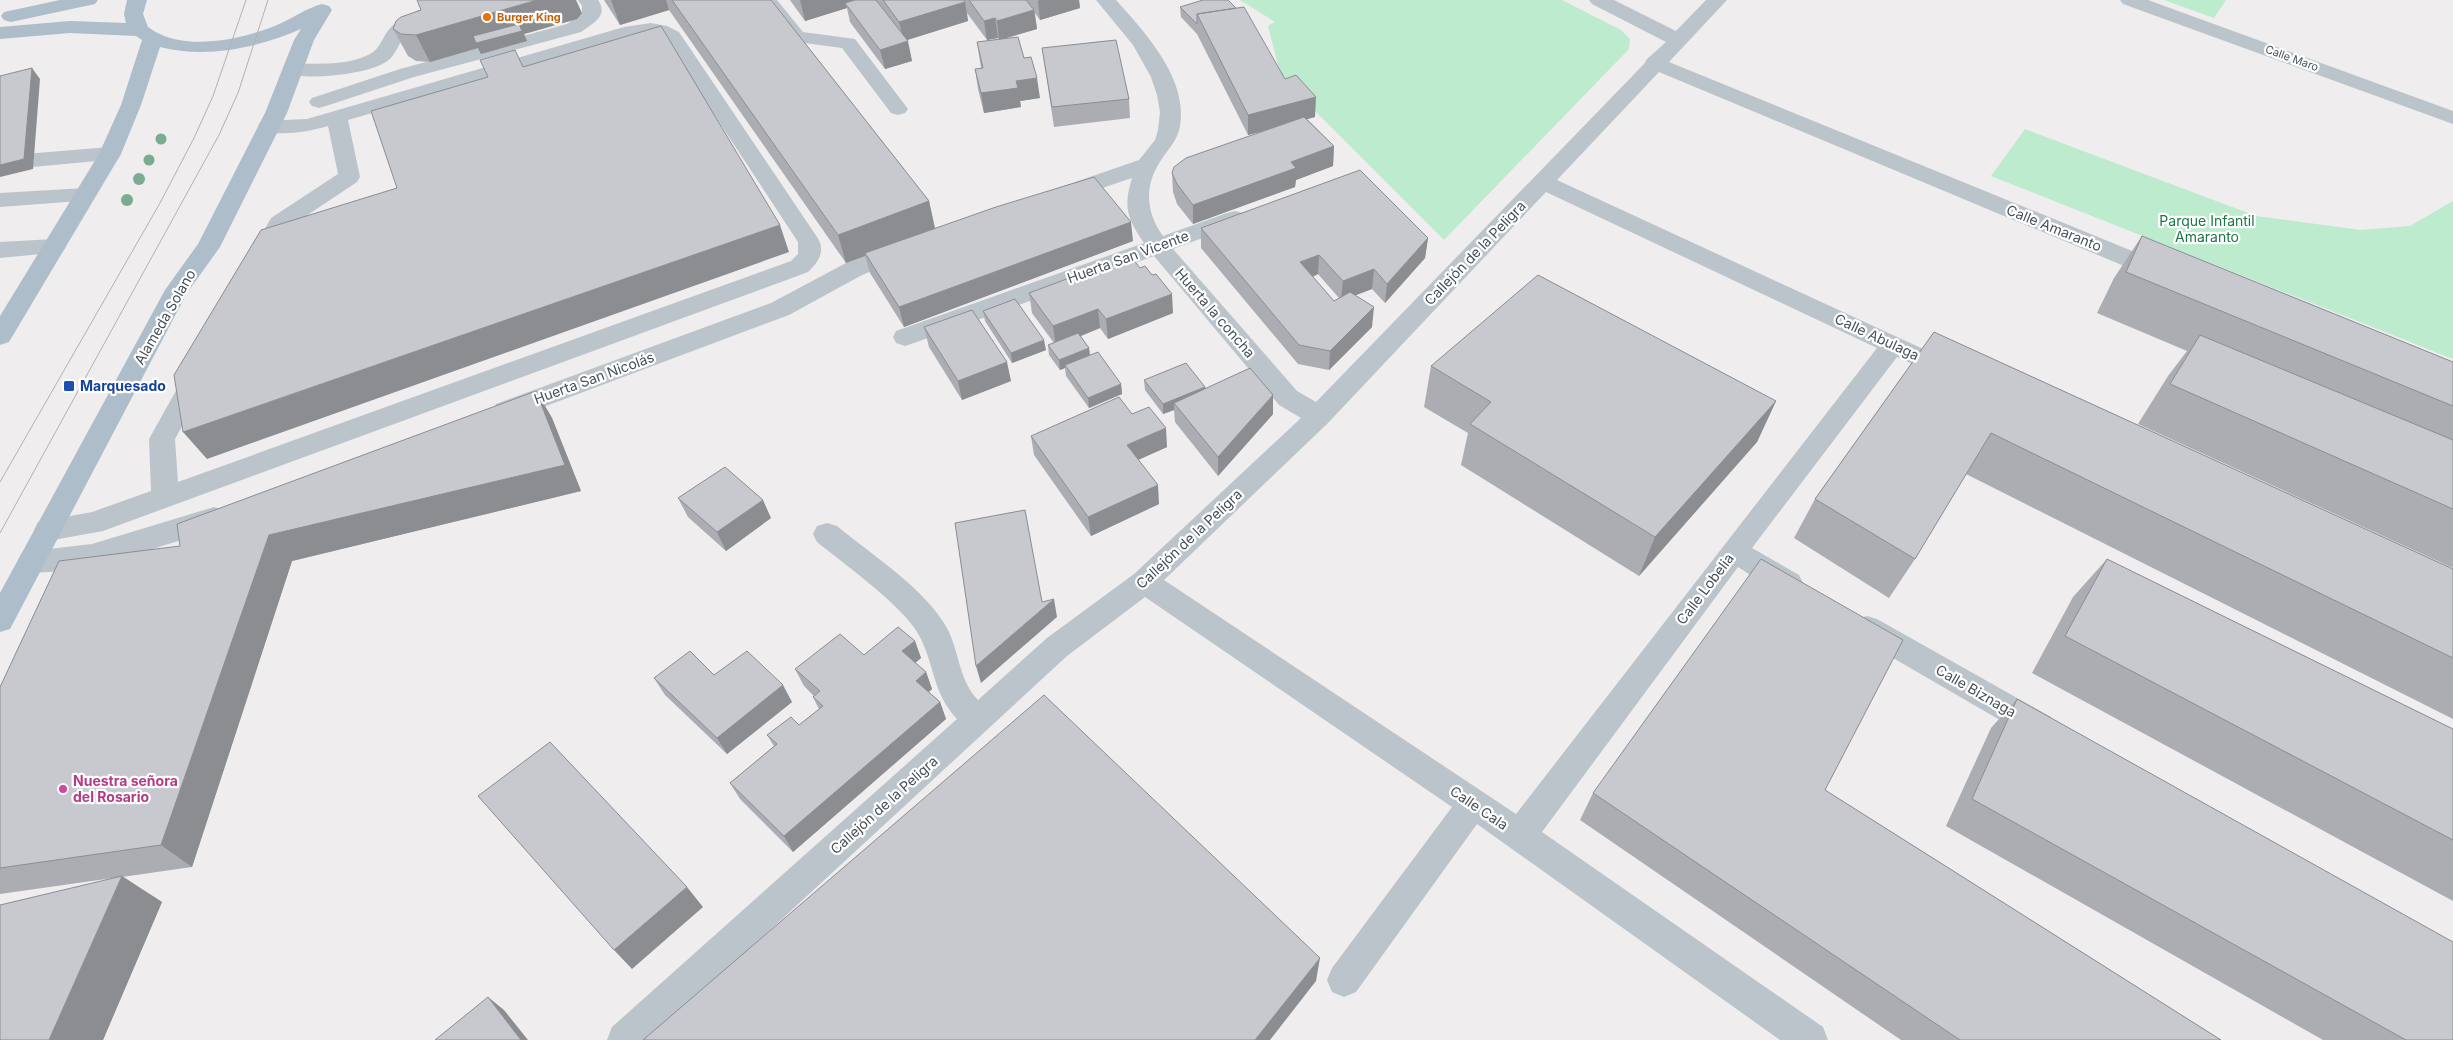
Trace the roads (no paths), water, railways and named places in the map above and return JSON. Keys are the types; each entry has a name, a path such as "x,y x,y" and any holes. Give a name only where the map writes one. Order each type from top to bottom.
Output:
{"main road":[{"path":"0,9 36,0"},
{"path":"0,18 88,0"},
{"path":"137,0 133,12 135,23 147,35"},
{"path":"0,33 61,27 96,26 147,35 187,46 232,43 280,31 328,6"},
{"name":"Alameda Solano","path":"0,620 177,290 208,247 273,120 304,40 328,6"},
{"path":"0,336 110,154 131,105 147,35"}],"street":[{"path":"293,70 354,66 376,59 390,47 397,32 409,24 435,11 466,0"},
{"path":"273,120 407,73 574,28 592,15 592,6 588,0"},
{"path":"768,0 797,37 848,43 898,109"},
{"path":"1046,200 1147,165 1164,146 1170,128 1169,106 1163,81 1148,50 1130,26 1106,0"},
{"path":"1599,0 1678,40"},
{"name":"Callejón de la Peligra","path":"625,1040 1057,648 1144,582 1318,416 1543,182 1654,63 1717,0"},
{"name":"Calle Maro","path":"2130,0 2453,118"},
{"path":"48,530 93,523 796,269 810,256 811,249 803,234 672,36 660,30 631,31 308,124 273,120"},
{"path":"390,47 394,58 407,73"},
{"name":"Calle Amaranto","path":"1654,63 2178,280"},
{"path":"251,274 279,222 349,176 337,116"},
{"path":"0,164 110,154"},
{"name":"Huerta la concha","path":"1147,165 1135,200 1142,222 1158,246 1288,398 1318,416"},
{"name":"Calle Abulaga","path":"1543,182 1973,383"},
{"path":"0,200 86,195"},
{"name":"Huerta San Vicente","path":"905,337 1258,210"},
{"name":"Huerta San Nicolás","path":"486,419 780,309 854,269 924,241"},
{"path":"0,250 54,247"},
{"name":"Calle Lobelia","path":"1520,835 1892,345"},
{"path":"165,497 162,438 209,352"},
{"path":"31,562 92,555 198,524 235,511"},
{"path":"827,534 911,603 934,632 955,696 977,720"},
{"path":"1734,551 1811,595"},
{"name":"Calle Cala","path":"1144,582 1520,835 1810,1040"},
{"name":"Calle Biznaga","path":"1845,615 2068,743"},
{"path":"1344,980 1473,804"}],"tram line":[{"path":"0,482 160,203 194,138 213,96 246,0"},
{"path":"0,533 219,135 238,93 268,0"}],"place":[{"name":"Burger King","path":"487,17"},
{"name":"Marquesado","path":"69,386"},
{"name":"Nuestra señora del Rosario","path":"63,789"}],"park label":[{"name":"Parque Infantil Amaranto","path":"2207,230"}]}
